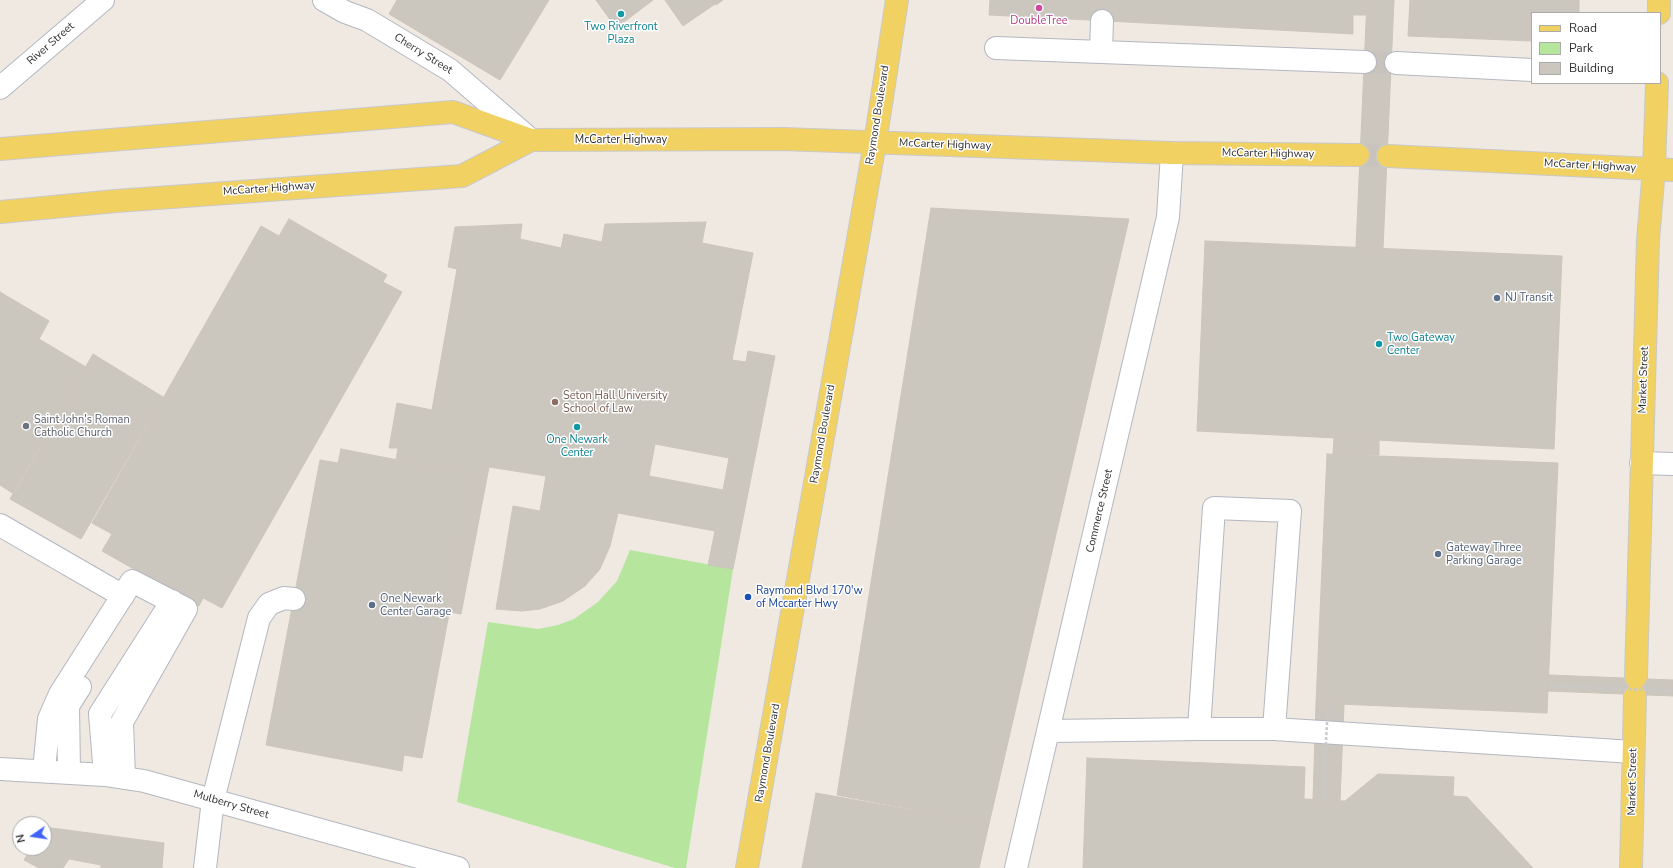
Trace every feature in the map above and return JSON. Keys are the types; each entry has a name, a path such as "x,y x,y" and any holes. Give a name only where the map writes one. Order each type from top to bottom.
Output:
{"main road":[{"name":"Raymond Boulevard","path":"748,868 875,143 897,0"},
{"path":"1659,0 1659,12"},
{"name":"Market Street","path":"1632,868 1635,687 1648,240 1664,169 1657,84"},
{"name":"McCarter Highway","path":"0,149 453,112 531,140 783,139 1172,153 1358,154"},
{"name":"McCarter Highway","path":"0,212 116,201 462,176 531,140"},
{"name":"McCarter Highway","path":"1388,156 1664,169"}],"street":[{"name":"Cherry Street","path":"324,0 349,6 367,20 450,70 531,140"},
{"name":"River Street","path":"0,88 98,2"},
{"path":"1101,52 1102,21"},
{"path":"996,48 1365,62"},
{"path":"1396,63 1531,70"},
{"name":"Commerce Street","path":"1016,868 1168,217 1172,153"},
{"path":"1641,463 1673,464"},
{"path":"1199,729 1214,508 1290,511 1274,729"},
{"path":"0,525 134,588 179,605 100,714 115,776"},
{"path":"44,770 49,719 60,694 134,588"},
{"path":"69,772 68,706 134,588"},
{"path":"205,868 213,800 259,618 269,604 284,598 294,599"},
{"path":"1049,731 1274,729 1634,752"},
{"name":"Mulberry Street","path":"0,768 115,776 213,800 458,868"}],"path":[{"path":"1549,686 1673,691"},
{"path":"1323,800 1328,704"}],"green space":[{"path":"630,550 733,569 686,868 675,868 457,802 488,622 538,629 558,625 574,619 598,602 617,581"}],"building":[{"path":"397,0 549,0 500,80 389,14"},
{"name":"Two Riverfront Plaza","path":"596,0 653,0 616,28"},
{"name":"Two Riverfront Plaza","path":"665,0 723,0 683,26"},
{"name":"DoubleTree","path":"990,0 1089,0 1089,20 989,15"},
{"path":"1089,0 1367,0 1367,15 1353,15 1353,34 1089,20"},
{"path":"1367,0 1394,0 1383,249 1356,247"},
{"path":"1410,0 1579,0 1579,12 1531,12 1531,41 1408,36"},
{"path":"931,208 1129,219 989,824 837,795"},
{"path":"289,219 387,275 383,282 402,292 222,608 203,598 199,606 102,551 112,534 92,523 261,226 279,236"},
{"name":"One Newark Center","path":"706,222 702,243 753,253 732,360 746,362 748,351 775,356 733,569 708,565 715,531 618,513 610,546 600,569 585,586 563,601 540,609 521,611 496,609 513,506 540,511 546,476 489,467 461,614 450,612 475,475 396,460 398,448 389,448 397,403 432,410 457,269 448,267 455,227 522,224 520,239 561,248 564,234 602,242 605,224","holes":["655,444 729,458 723,490 649,476"]},
{"name":"Two Gateway Center","path":"1205,241 1562,256 1554,449 1197,431"},
{"name":"Saint John's Roman Catholic Church","path":"0,292 49,321 39,339 86,367 14,494 0,485"},
{"path":"93,354 163,397 81,539 10,499"},
{"path":"1334,438 1379,440 1379,455 1333,454"},
{"name":"One Newark Center Garage","path":"341,449 475,475 422,758 404,755 402,771 266,745 320,460 338,463"},
{"name":"Gateway Three Parking Garage","path":"1327,454 1558,463 1547,713 1316,703"},
{"path":"1549,675 1673,680 1673,696 1548,691"},
{"path":"1316,703 1344,705 1340,801 1313,800"},
{"path":"1087,758 1305,767 1304,799 1345,801 1378,774 1454,777 1453,796 1467,797 1533,868 1083,868"},
{"path":"816,793 989,824 979,868 802,868"},
{"path":"52,828 164,843 162,868 101,868 101,865 69,859 63,868 39,868 24,860 26,856 52,856"}],"tunnel":[{"path":"1365,62 1396,63"},
{"path":"1358,155 1388,156"}],"place":[{"name":"DoubleTree","path":"1039,8"},
{"name":"Two Riverfront Plaza","path":"621,14"},
{"name":"NJ Transit","path":"1497,298"},
{"name":"Two Gateway Center","path":"1379,344"},
{"name":"Seton Hall University School of Law","path":"555,402"},
{"name":"Saint John's Roman Catholic Church","path":"26,426"},
{"name":"One Newark Center","path":"577,427"},
{"name":"Gateway Three Parking Garage","path":"1438,554"},
{"name":"Raymond Blvd 170'w of Mccarter Hwy","path":"748,597"},
{"name":"One Newark Center Garage","path":"372,605"}]}
